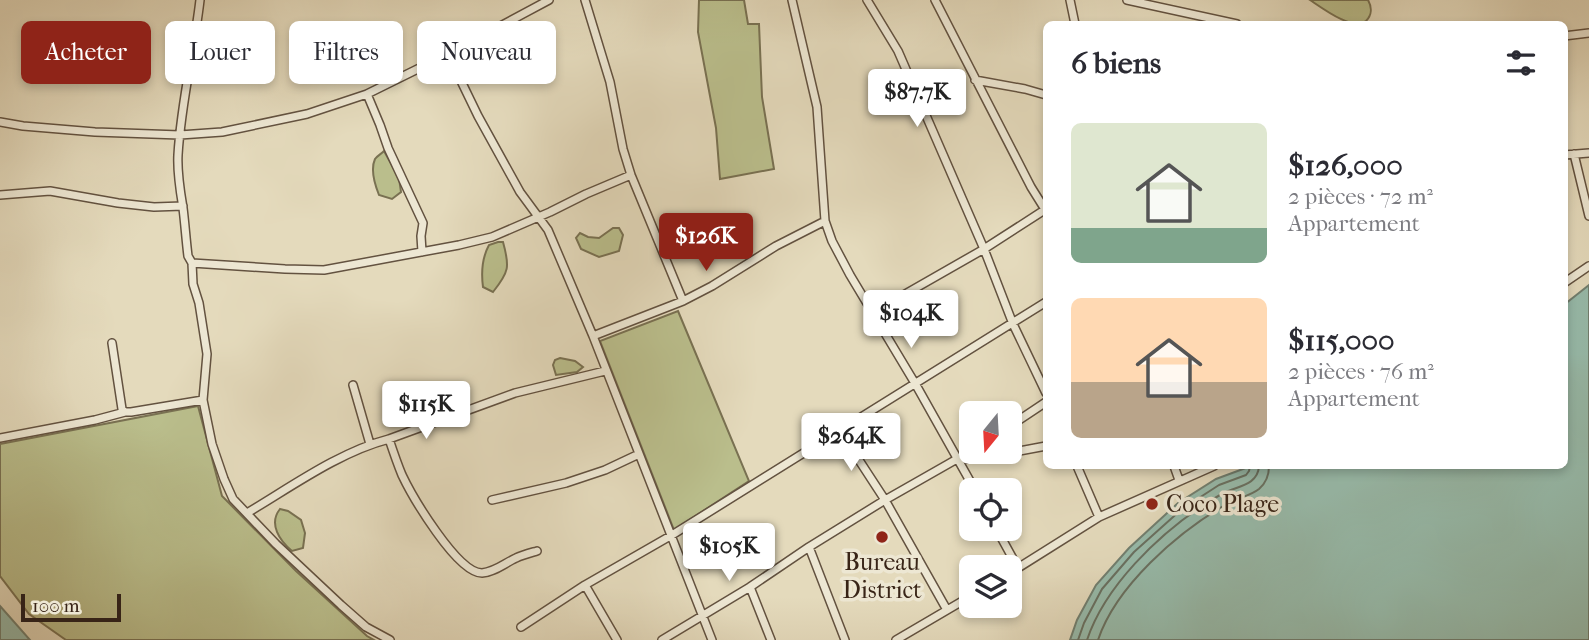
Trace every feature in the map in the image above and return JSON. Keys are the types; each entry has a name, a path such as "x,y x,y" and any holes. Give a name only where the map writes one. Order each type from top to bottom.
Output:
{"street":[{"path":"200,0 180,135 178,184 188,256 192,263 193,284 204,329 207,354 203,400 212,444 233,499 275,544 366,627 390,640"},
{"path":"510,21 549,0"},
{"path":"586,0 610,82 622,149 683,301"},
{"path":"792,0 817,107 825,220 838,252 968,478"},
{"path":"867,0 898,51 984,249 1013,324 1043,387"},
{"path":"936,0 975,80 1031,187 1043,205"},
{"path":"1070,0 1074,21"},
{"path":"1127,0 1223,21"},
{"path":"1568,36 1589,33"},
{"path":"0,122 23,127 83,131 180,135 222,132 307,114 367,94 417,69"},
{"path":"975,80 1043,94"},
{"path":"463,84 520,192 548,230 593,336 712,640"},
{"path":"367,94 388,148 423,223 422,252"},
{"path":"1568,155 1589,153"},
{"path":"1574,155 1589,216"},
{"path":"192,263 324,270 422,252 492,237 631,175"},
{"path":"0,195 50,191 118,203 154,207 183,206"},
{"path":"872,313 984,249 1043,211"},
{"path":"593,336 683,301 825,220"},
{"path":"1568,280 1589,266"},
{"path":"521,627 1043,304"},
{"path":"112,342 122,409 125,412"},
{"path":"247,513 341,457 370,444 515,393 606,371"},
{"path":"353,384 370,444"},
{"path":"0,439 125,412 203,400"},
{"path":"1022,418 1043,404"},
{"path":"840,430 885,500 947,610"},
{"path":"389,439 414,498 443,541 469,568 478,573 486,572 537,551"},
{"path":"662,640 885,500 958,459 976,459 1043,447"},
{"path":"492,500 566,483 605,470 639,454"},
{"path":"1078,469 1099,517"},
{"path":"1175,469 1179,480"},
{"path":"1022,565 1099,517 1206,469"},
{"path":"809,547 845,640"},
{"path":"585,585 617,640"},
{"path":"750,587 771,640"},
{"path":"896,640 959,603"}],"green space":[{"path":"699,0 744,0 748,24 759,24 762,97 774,169 720,179 716,128 698,32"},
{"path":"1310,0 1368,0 1371,8 1366,21 1346,21"},
{"path":"384,151 399,178 401,192 392,199 379,195 374,177 375,159"},
{"path":"613,228 619,228 623,235 619,251 599,257 581,249 576,238 580,233 599,238"},
{"path":"503,242 507,269 493,292 483,287 483,265 489,245"},
{"path":"678,311 749,481 674,530 600,341"},
{"path":"560,358 575,361 583,367 577,372 556,375 553,365 555,360"},
{"path":"198,406 222,496 296,571 374,640 66,640 29,614 0,576 0,444"},
{"path":"280,509 301,520 305,533 303,548 292,551 277,532 275,520"}],"water":[{"path":"1589,285 1589,640 1070,640 1077,620 1096,585 1129,548 1178,503 1216,479 1243,469 1568,469 1568,302"},
{"path":"0,606 30,640 0,640"}],"place":[{"name":"Coco Plage","path":"1152,504"},
{"name":"Bureau District","path":"882,537"}]}
